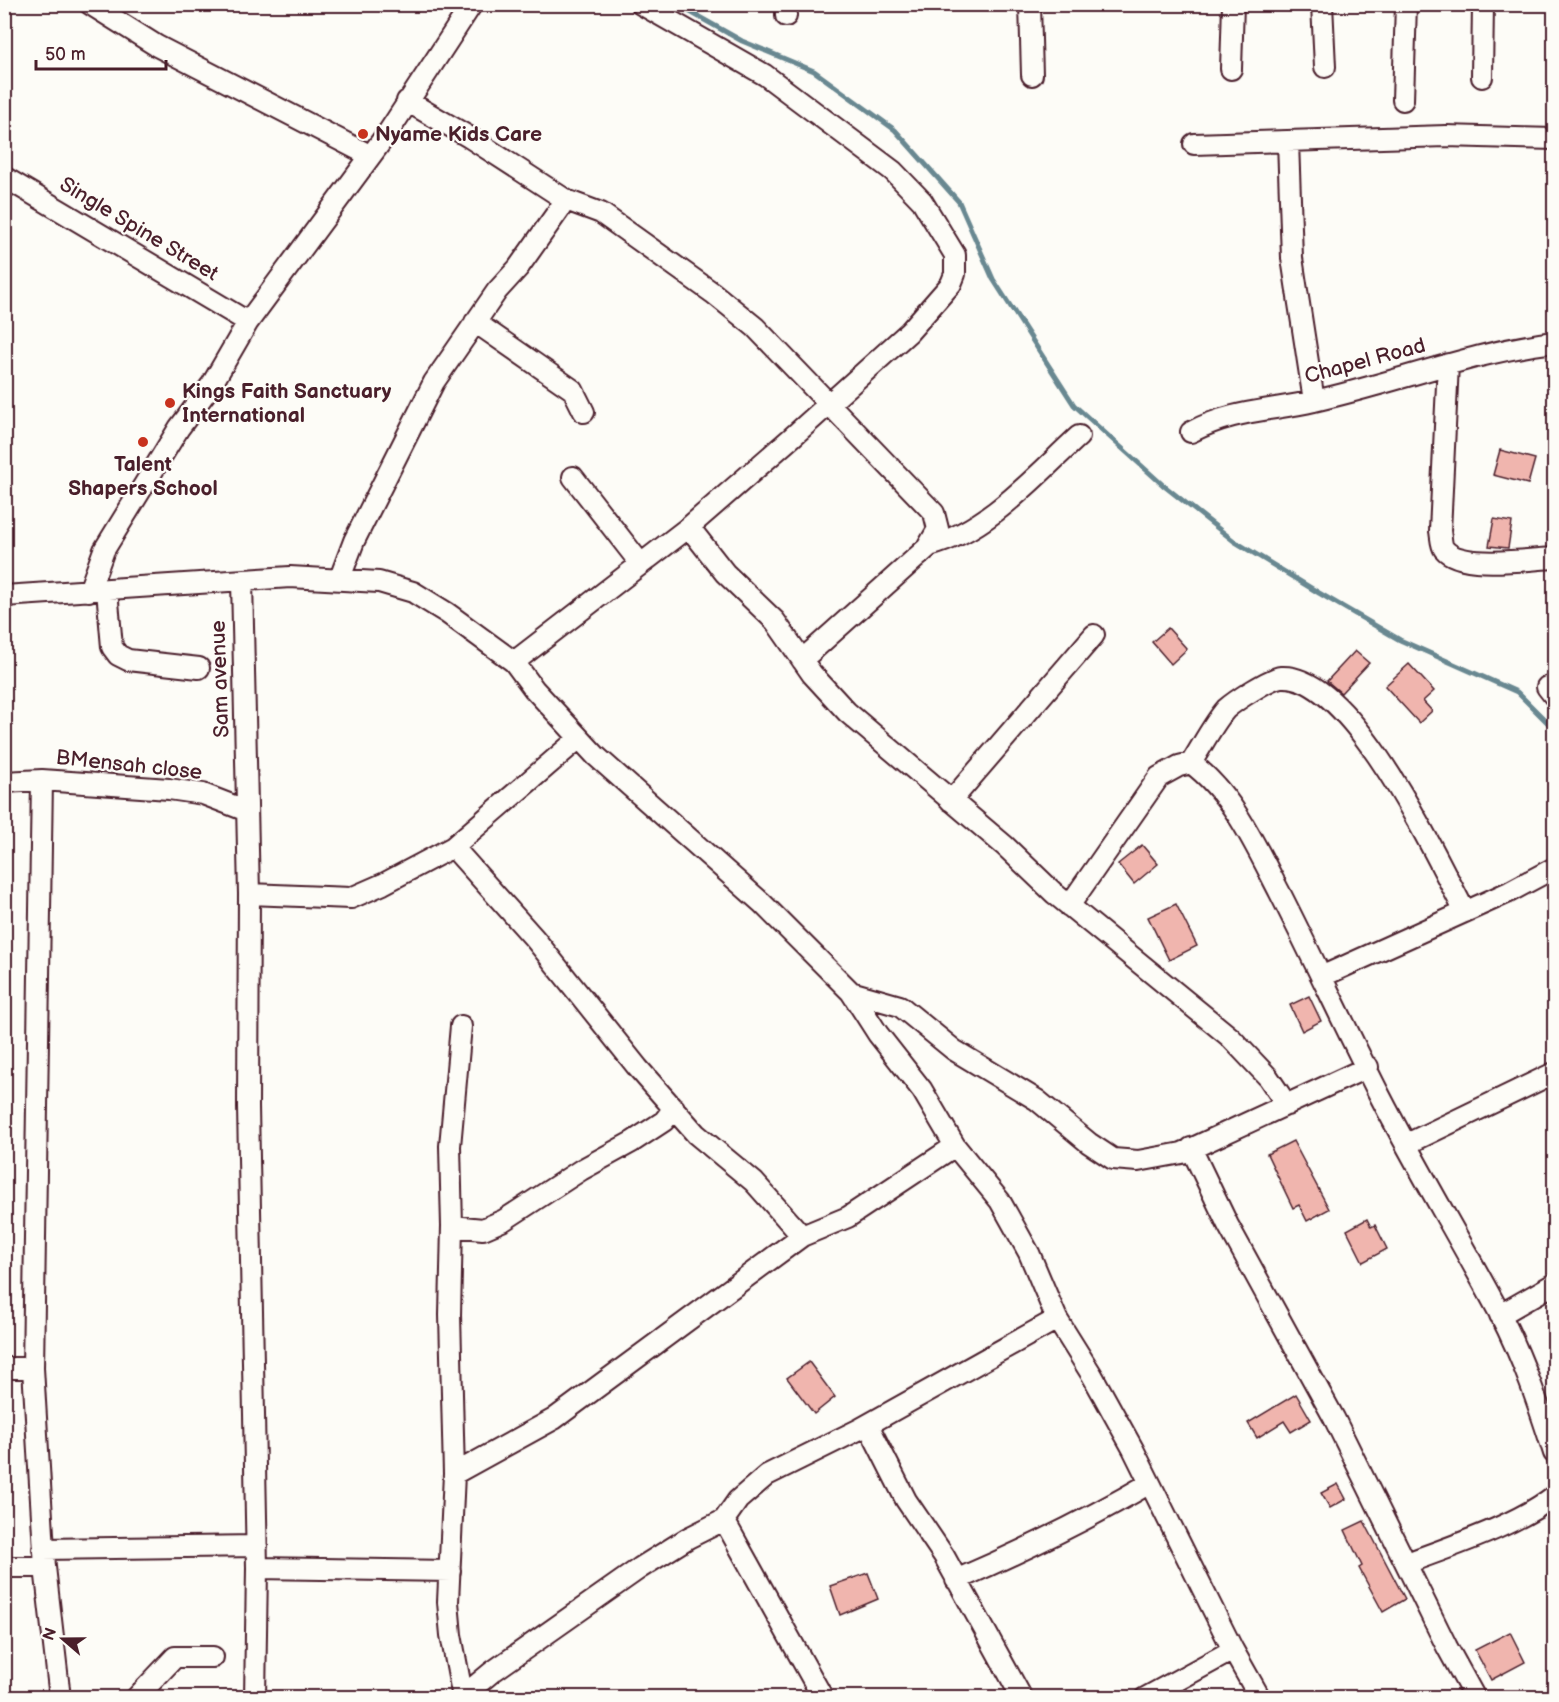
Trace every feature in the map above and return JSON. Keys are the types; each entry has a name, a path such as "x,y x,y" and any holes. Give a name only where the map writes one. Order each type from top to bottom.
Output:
{"street":[{"path":"90,4 157,46 369,155"},
{"path":"199,668 128,660 118,655 112,647 98,590 104,550 179,428 212,384 248,322 369,155 389,131 472,4"},
{"path":"514,663 689,527 828,405 909,332 951,284 955,274 955,255 922,201 893,171 765,75 641,4"},
{"path":"1030,4 1032,75"},
{"path":"1231,69 1233,4"},
{"path":"1322,4 1325,67"},
{"path":"1403,100 1406,4"},
{"path":"1482,77 1483,4"},
{"path":"407,101 469,136 566,200 601,213 713,292 755,327 934,513 938,529 929,546 802,660"},
{"path":"1194,144 1446,135 1554,140"},
{"path":"1288,141 1292,258 1314,401"},
{"name":"Single Spine Street","path":"4,177 248,322"},
{"path":"340,578 354,542 434,382 475,322 566,200"},
{"path":"475,322 573,390 584,412"},
{"name":"Chapel Road","path":"1191,432 1233,414 1314,401 1448,364 1522,346 1554,342"},
{"path":"1448,364 1440,531 1443,548 1455,558 1482,562 1554,558"},
{"path":"929,546 965,533 1011,497 1079,436"},
{"path":"573,477 640,563"},
{"path":"689,527 725,573 775,621 802,660 847,712 1005,846 1069,906 1230,1037 1268,1077 1287,1105"},
{"path":"4,596 290,577 340,578 379,582 413,592 447,612 514,663 578,739 762,903 851,992 878,1034 922,1090 955,1146 1000,1201 1029,1253 1057,1319 1092,1375 1150,1483 1233,1650 1260,1698"},
{"name":"Sam avenue","path":"242,580 249,894 248,1107 257,1546 255,1698"},
{"path":"951,801 1094,635"},
{"path":"1069,906 1159,777 1179,766 1191,763 1227,709 1264,684 1281,677 1306,682 1335,704 1371,745 1402,792 1465,912"},
{"path":"249,894 351,898 453,847 578,739"},
{"path":"1191,763 1215,788 1244,828 1323,976 1368,1067 1379,1095 1500,1315 1534,1390 1554,1453"},
{"path":"42,780 33,1368 44,1558 60,1698"},
{"name":"BMensah close","path":"4,783 42,780 170,789 203,794 247,811"},
{"path":"453,847 535,939 608,1031 696,1134 754,1182 802,1236"},
{"path":"1323,976 1465,912 1554,868"},
{"path":"851,992 900,1006 954,1050 1037,1100 1089,1143 1113,1159 1138,1161 1191,1148 1368,1067"},
{"path":"461,1026 450,1146 453,1226 450,1315 454,1474 449,1535 448,1602 451,1635 463,1697 492,1672 640,1568 688,1538 724,1520 738,1500 767,1475 868,1425 1057,1319"},
{"path":"1407,1144 1554,1073"},
{"path":"453,1226 483,1229 504,1220 581,1170 632,1142 664,1121 674,1108"},
{"path":"454,1474 554,1419 802,1236 848,1217 955,1146"},
{"path":"1191,1148 1228,1224 1334,1419 1447,1647 1475,1698"},
{"path":"1500,1315 1554,1284"},
{"path":"4,1368 33,1368"},
{"path":"868,1425 906,1500 956,1580 1022,1698"},
{"path":"956,1580 1024,1551 1150,1483"},
{"path":"1407,1563 1449,1548 1540,1508 1554,1496"},
{"path":"724,1520 823,1698"},
{"path":"4,1567 44,1558 257,1546"},
{"path":"257,1568 450,1571"},
{"path":"1145,1698 1233,1650"},
{"path":"136,1698 174,1657 213,1657"}],"building":[{"path":"1500,450 1535,459 1528,484 1493,475"},
{"path":"1494,519 1512,522 1508,548 1489,546"},
{"path":"1168,628 1187,649 1171,664 1152,642"},
{"path":"1355,651 1369,663 1341,693 1327,681"},
{"path":"1409,664 1434,691 1423,701 1432,711 1419,723 1385,686"},
{"path":"1142,845 1158,864 1134,884 1118,864"},
{"path":"1176,904 1197,946 1169,960 1148,917"},
{"path":"1309,996 1321,1021 1302,1031 1290,1005"},
{"path":"1293,1141 1329,1209 1307,1221 1299,1205 1293,1208 1267,1154"},
{"path":"1367,1219 1371,1227 1375,1225 1387,1249 1363,1262 1347,1230"},
{"path":"809,1362 835,1397 814,1414 787,1378"},
{"path":"1296,1394 1311,1420 1291,1432 1284,1421 1257,1438 1248,1423"},
{"path":"1338,1484 1346,1499 1330,1508 1321,1493"},
{"path":"1364,1521 1405,1599 1383,1612 1359,1568 1362,1566 1345,1530"},
{"path":"868,1573 878,1599 840,1615 830,1586"},
{"path":"1510,1632 1525,1662 1491,1680 1475,1650"}],"waterway":[{"path":"676,4 742,41 814,71 895,130 959,202 993,279 1074,405 1163,485 1234,541 1319,593 1400,640 1517,692 1554,729"}],"place":[{"name":"Nyame Kids Care","path":"363,134"},
{"name":"Kings Faith Sanctuary International","path":"170,403"},
{"name":"Talent Shapers School","path":"143,442"}]}
